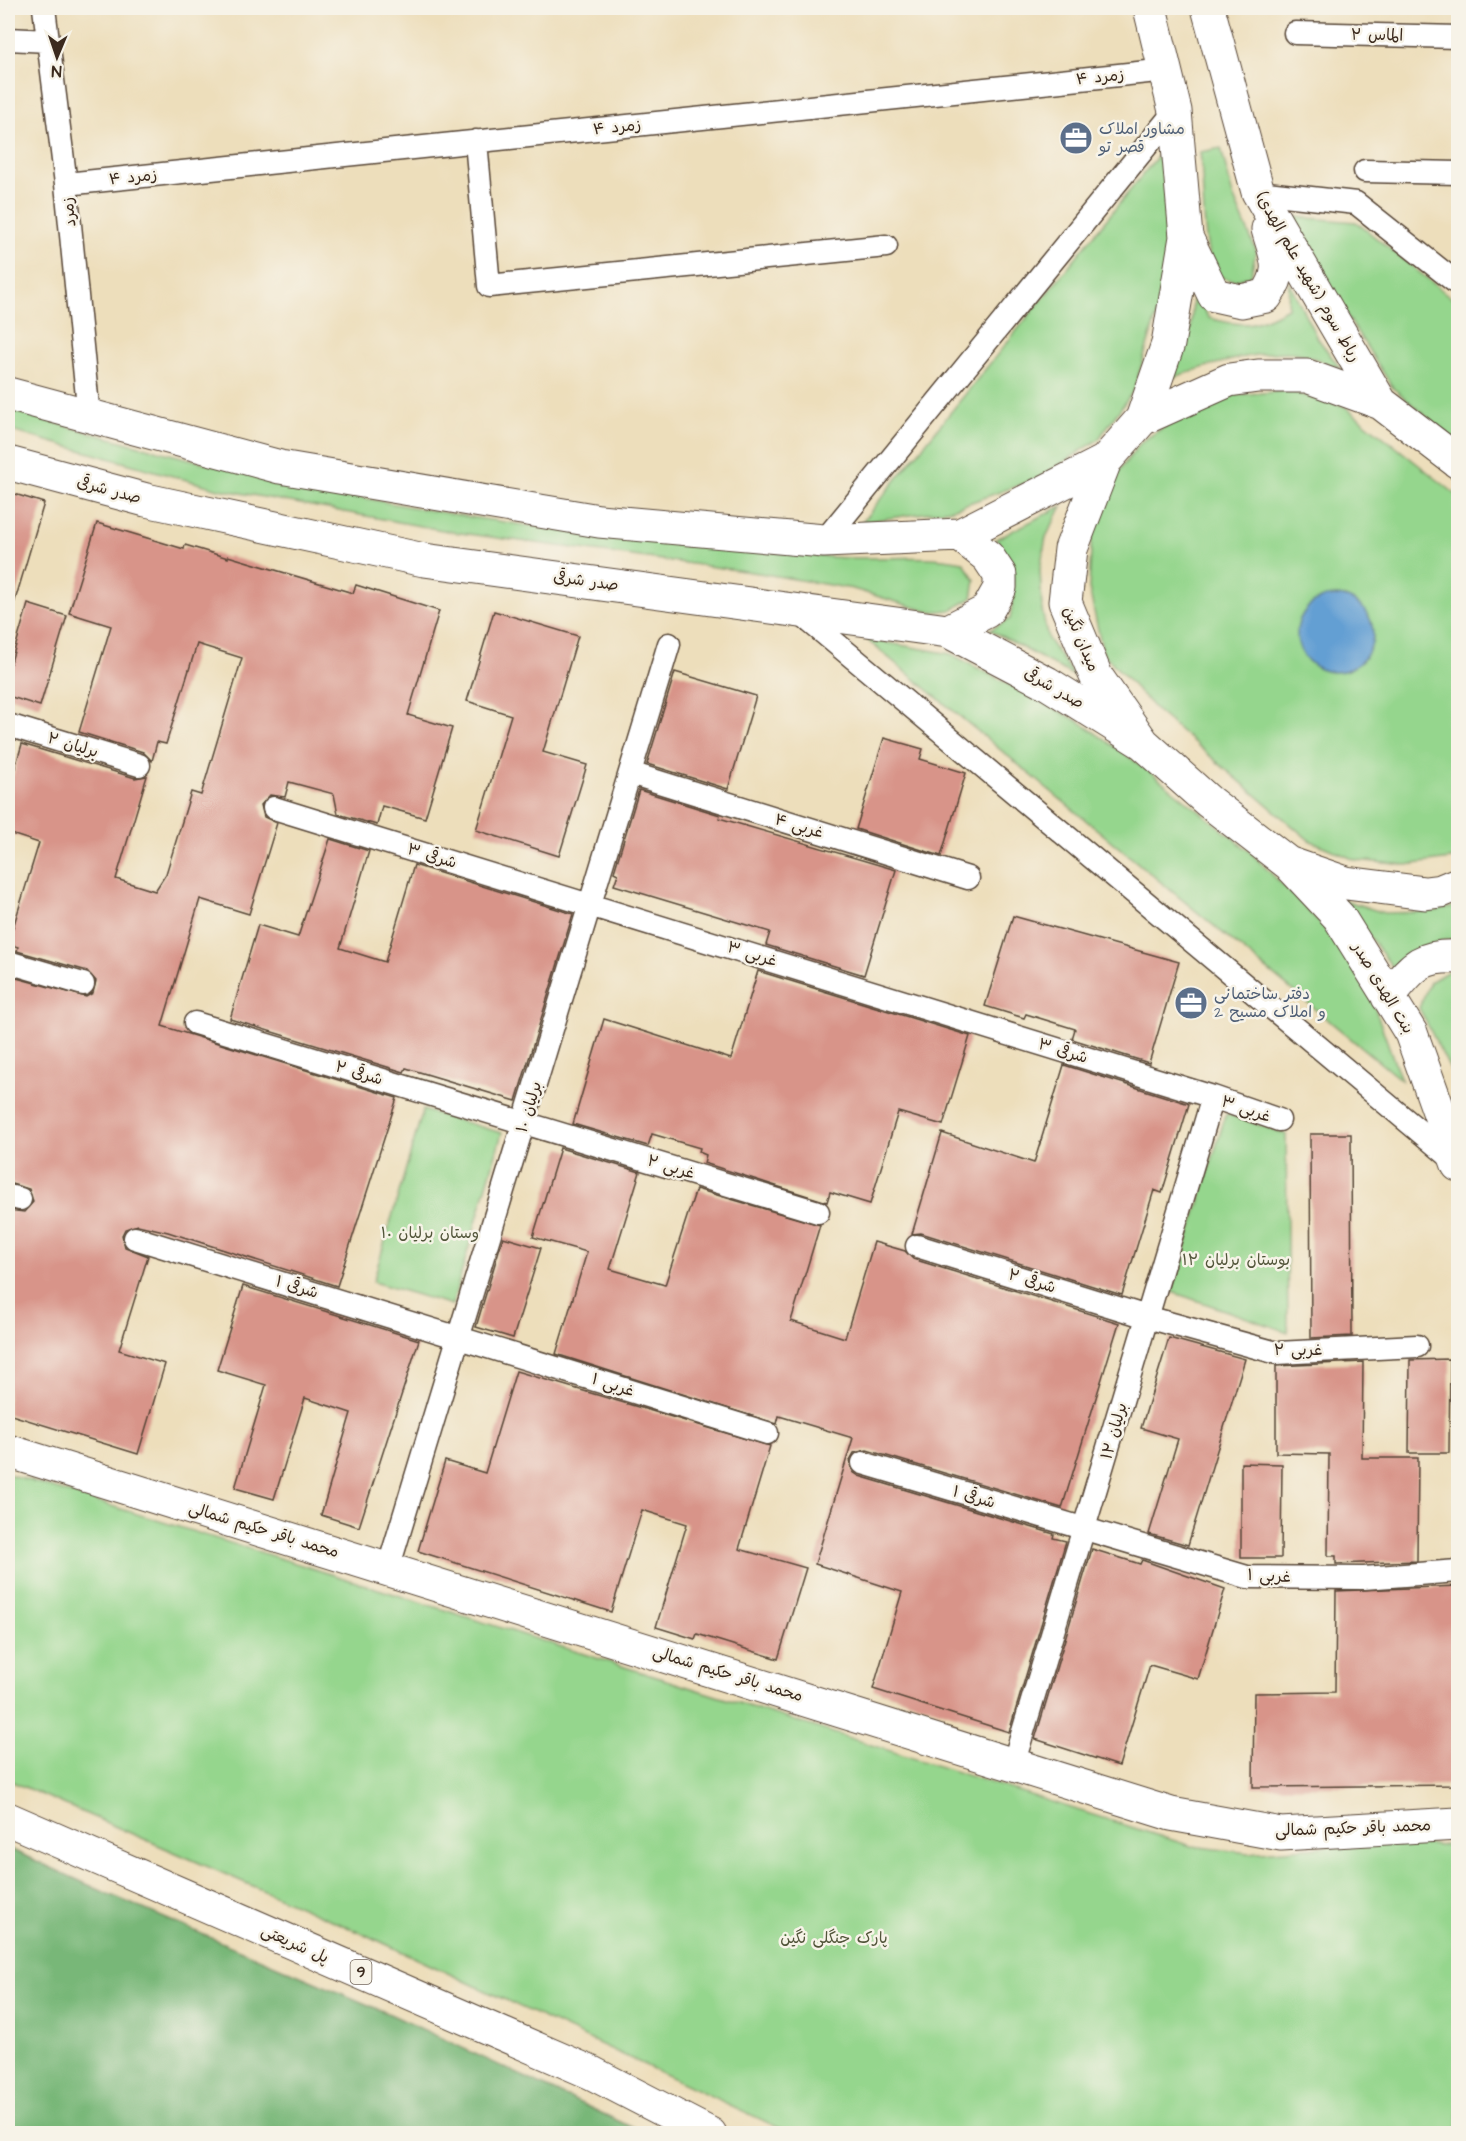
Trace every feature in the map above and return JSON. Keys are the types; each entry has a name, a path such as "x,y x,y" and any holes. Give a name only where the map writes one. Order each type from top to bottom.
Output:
{"street":[{"name":"زمرد","path":"44,8 66,184 89,417"},
{"path":"1142,419 1168,344 1186,237 1175,111 1167,70 1150,8"},
{"name":"رباط سوم (شهید علم الهدی)","path":"1208,8 1258,192 1381,403"},
{"name":"الماس ۲","path":"1295,33 1458,37"},
{"path":"8,39 48,41"},
{"name":"زمرد ۴","path":"66,184 1167,70"},
{"path":"824,541 1175,111"},
{"path":"476,141 489,286 886,246"},
{"path":"1365,171 1458,173"},
{"path":"1186,237 1214,295 1241,301 1266,296 1277,280 1278,264 1258,192 1356,203 1458,284"},
{"name":"میدان نگین","path":"1458,462 1381,403 1307,376 1258,376 1229,380 1142,419 1105,461 1071,549 1065,602 1096,676 1143,743 1208,801 1288,863 1346,883 1391,889 1425,893 1441,891 1458,884"},
{"path":"8,394 280,467 599,521 824,541 960,535 1105,461"},
{"name":"صدر شرقی","path":"8,463 146,500 424,560 948,631 1047,683 1143,743"},
{"path":"948,631 987,611 1000,588 1000,575 988,557 960,535"},
{"path":"795,609 1458,1164"},
{"name":"برلیان ۱۰","path":"388,1569 669,644"},
{"name":"برلیان ۲","path":"8,725 139,765"},
{"name":"۴ غربی","path":"630,773 968,878"},
{"name":"۳ شرقی","path":"274,808 591,904"},
{"name":"بنت الهدی صدر","path":"1288,863 1339,917 1411,1033 1458,1164"},
{"name":"۳ غربی","path":"591,904 912,1004"},
{"path":"1388,997 1415,964 1443,956 1458,957"},
{"path":"8,962 83,984"},
{"name":"۳ شرقی","path":"912,1004 1213,1097"},
{"name":"۲ شرقی","path":"195,1023 524,1122"},
{"name":"۳ غربی","path":"1213,1097 1279,1120"},
{"name":"برلیان ۱۲","path":"1013,1765 1213,1097"},
{"name":"۲ غربی","path":"524,1122 818,1212"},
{"name":"۱ شرقی","path":"135,1238 460,1336"},
{"name":"۲ شرقی","path":"917,1246 1147,1317"},
{"name":"۲ غربی","path":"1147,1317 1277,1353 1417,1346"},
{"name":"۱ غربی","path":"460,1336 766,1433"},
{"name":"محمد باقر حکیم شمالی","path":"8,1451 1171,1814 1281,1834 1458,1824"},
{"name":"۱ شرقی","path":"864,1463 1085,1530"},
{"name":"۱ غربی","path":"1085,1530 1247,1577 1364,1578 1458,1571"},
{"name":"پل شریعتی","path":"8,1819 592,2073 710,2133"}],"green space":[{"path":"1165,147 1169,237 1159,307 1134,390 1098,440 1039,478 952,509 862,522"},
{"path":"1221,148 1233,196 1256,250 1251,275 1237,280 1214,275 1207,245 1200,152"},
{"path":"1283,216 1356,222 1458,303 1458,443 1393,388"},
{"path":"1289,282 1316,336 1341,369 1302,354 1288,352 1236,359 1171,378 1183,355 1189,336 1193,291 1209,318 1250,324 1267,319 1288,308"},
{"path":"1287,391 1344,406 1458,496 1458,858 1406,865 1355,860 1309,840 1157,711 1103,653 1089,588 1092,532 1116,475 1141,442 1193,408 1234,395","holes":["1333,596 1346,597 1373,636 1368,652 1359,663 1346,670 1330,672 1310,606"]},
{"path":"8,409 145,448 284,482 495,521 799,554 848,558 931,558 963,562 975,580 972,598 951,610 930,612 853,589 759,573 453,532 219,489 8,430"},
{"path":"1062,506 1046,537 1040,569 1042,610 1048,639 1074,676 990,630 1010,619 1013,597 1011,568 996,539"},
{"path":"866,639 951,654 1080,722 1154,775 1249,851 1323,926 1368,989 1401,1080"},
{"path":"1341,899 1384,913 1430,912 1458,906 1458,938 1423,948 1393,968"},
{"path":"1450,970 1458,974 1458,1085 1419,1008 1430,982"},
{"name":"وستان برلیان ۱۰","path":"423,1110 502,1133 452,1305 373,1282"},
{"name":"بوستان برلیان ۱۲","path":"1226,1114 1286,1134 1288,1332 1172,1292"},
{"name":"پارک جنگلی نگین","path":"8,1474 1191,1846 1249,1853 1352,1844 1458,1845 1458,2133 790,2133 375,1939 8,1780"},
{"path":"8,1848 106,1893 392,2015 644,2133 8,2133"}],"water":[{"path":"1335,596 1350,599 1362,607 1370,619 1373,634 1370,649 1362,661 1350,669 1335,672 1320,669 1308,661 1300,649 1297,634 1300,619 1308,607 1320,599"}],"building":[{"path":"8,492 44,503 14,604 8,603"},
{"path":"97,523 184,549 185,545 228,558 228,556 353,593 356,585 439,611 408,715 452,728 425,818 382,806 377,825 338,814 334,794 289,782 285,797 270,795 261,805 264,817 277,823 249,914 200,899 162,1026 397,1098 337,1286 168,1232 138,1225 125,1229 122,1235 125,1247 148,1256 119,1350 165,1364 138,1454 8,1414 8,1210 24,1212 33,1202 29,1189 8,1183 9,976 86,997 93,993 96,981 87,971 17,951 18,947 8,944 39,843 8,833 8,792 22,744 135,778 147,776 116,879 155,891 166,874 191,792 201,795 242,658 197,644 166,744 157,742 152,761 143,752 79,732 111,626 69,613"},
{"path":"28,604 67,616 40,706 8,696 8,672"},
{"path":"494,611 578,636 543,752 587,765 559,856 476,830 511,715 467,701"},
{"path":"675,672 756,696 728,789 647,764"},
{"path":"884,738 923,749 920,759 966,773 941,856 856,829"},
{"path":"639,790 720,815 719,818 896,870 864,975 766,945 770,932 614,885 618,874 614,872"},
{"path":"330,839 369,851 340,948 385,962 414,865 573,914 516,1101 406,1068 404,1072 230,1019 258,925 298,937"},
{"path":"1013,916 1179,962 1149,1063 1072,1039 1075,1029 1026,1014 1024,1018 985,1006"},
{"path":"758,971 970,1036 943,1125 898,1112 870,1204 830,1192 827,1202 704,1163 706,1155 699,1152 700,1148 652,1134 648,1146 573,1124 604,1019 731,1059"},
{"path":"1064,1065 1189,1104 1162,1193 1154,1190 1122,1295 921,1233 912,1234 942,1133 1034,1163"},
{"path":"1310,1134 1351,1134 1352,1336 1311,1338"},
{"path":"560,1148 640,1172 610,1269 665,1285 696,1189 820,1225 791,1321 845,1338 874,1242 905,1251 913,1259 1119,1323 1062,1508 867,1450 854,1453 850,1460 853,1472 859,1476 1054,1534 1053,1538 1066,1541 1009,1732 873,1689 902,1592 815,1564 853,1438 779,1416 777,1424 556,1354 587,1252 533,1237"},
{"path":"503,1237 541,1248 513,1338 476,1327"},
{"path":"243,1286 419,1340 359,1527 321,1515 351,1413 305,1398 274,1499 235,1488 266,1385 217,1370"},
{"path":"1169,1338 1245,1359 1188,1545 1149,1534 1178,1439 1141,1428"},
{"path":"1450,1359 1449,1453 1409,1453 1410,1360"},
{"path":"1363,1362 1362,1458 1418,1458 1417,1561 1336,1564 1336,1556 1328,1556 1329,1454 1276,1453 1276,1366"},
{"path":"516,1371 770,1446 739,1549 806,1568 778,1659 697,1634 695,1639 656,1627 687,1524 642,1510 611,1612 418,1551 445,1461 485,1473"},
{"path":"1241,1463 1282,1464 1281,1558 1241,1558"},
{"path":"1092,1549 1140,1564 1142,1560 1225,1589 1198,1679 1150,1665 1119,1766 1035,1739"},
{"path":"1458,1586 1458,1785 1253,1787 1254,1693 1335,1692 1336,1591"}],"place":[{"name":"مشاور املاک قصر تو","path":"1076,138"},
{"name":"دفتر ساختمانی و املاک مسیح 2","path":"1191,1003"}]}
